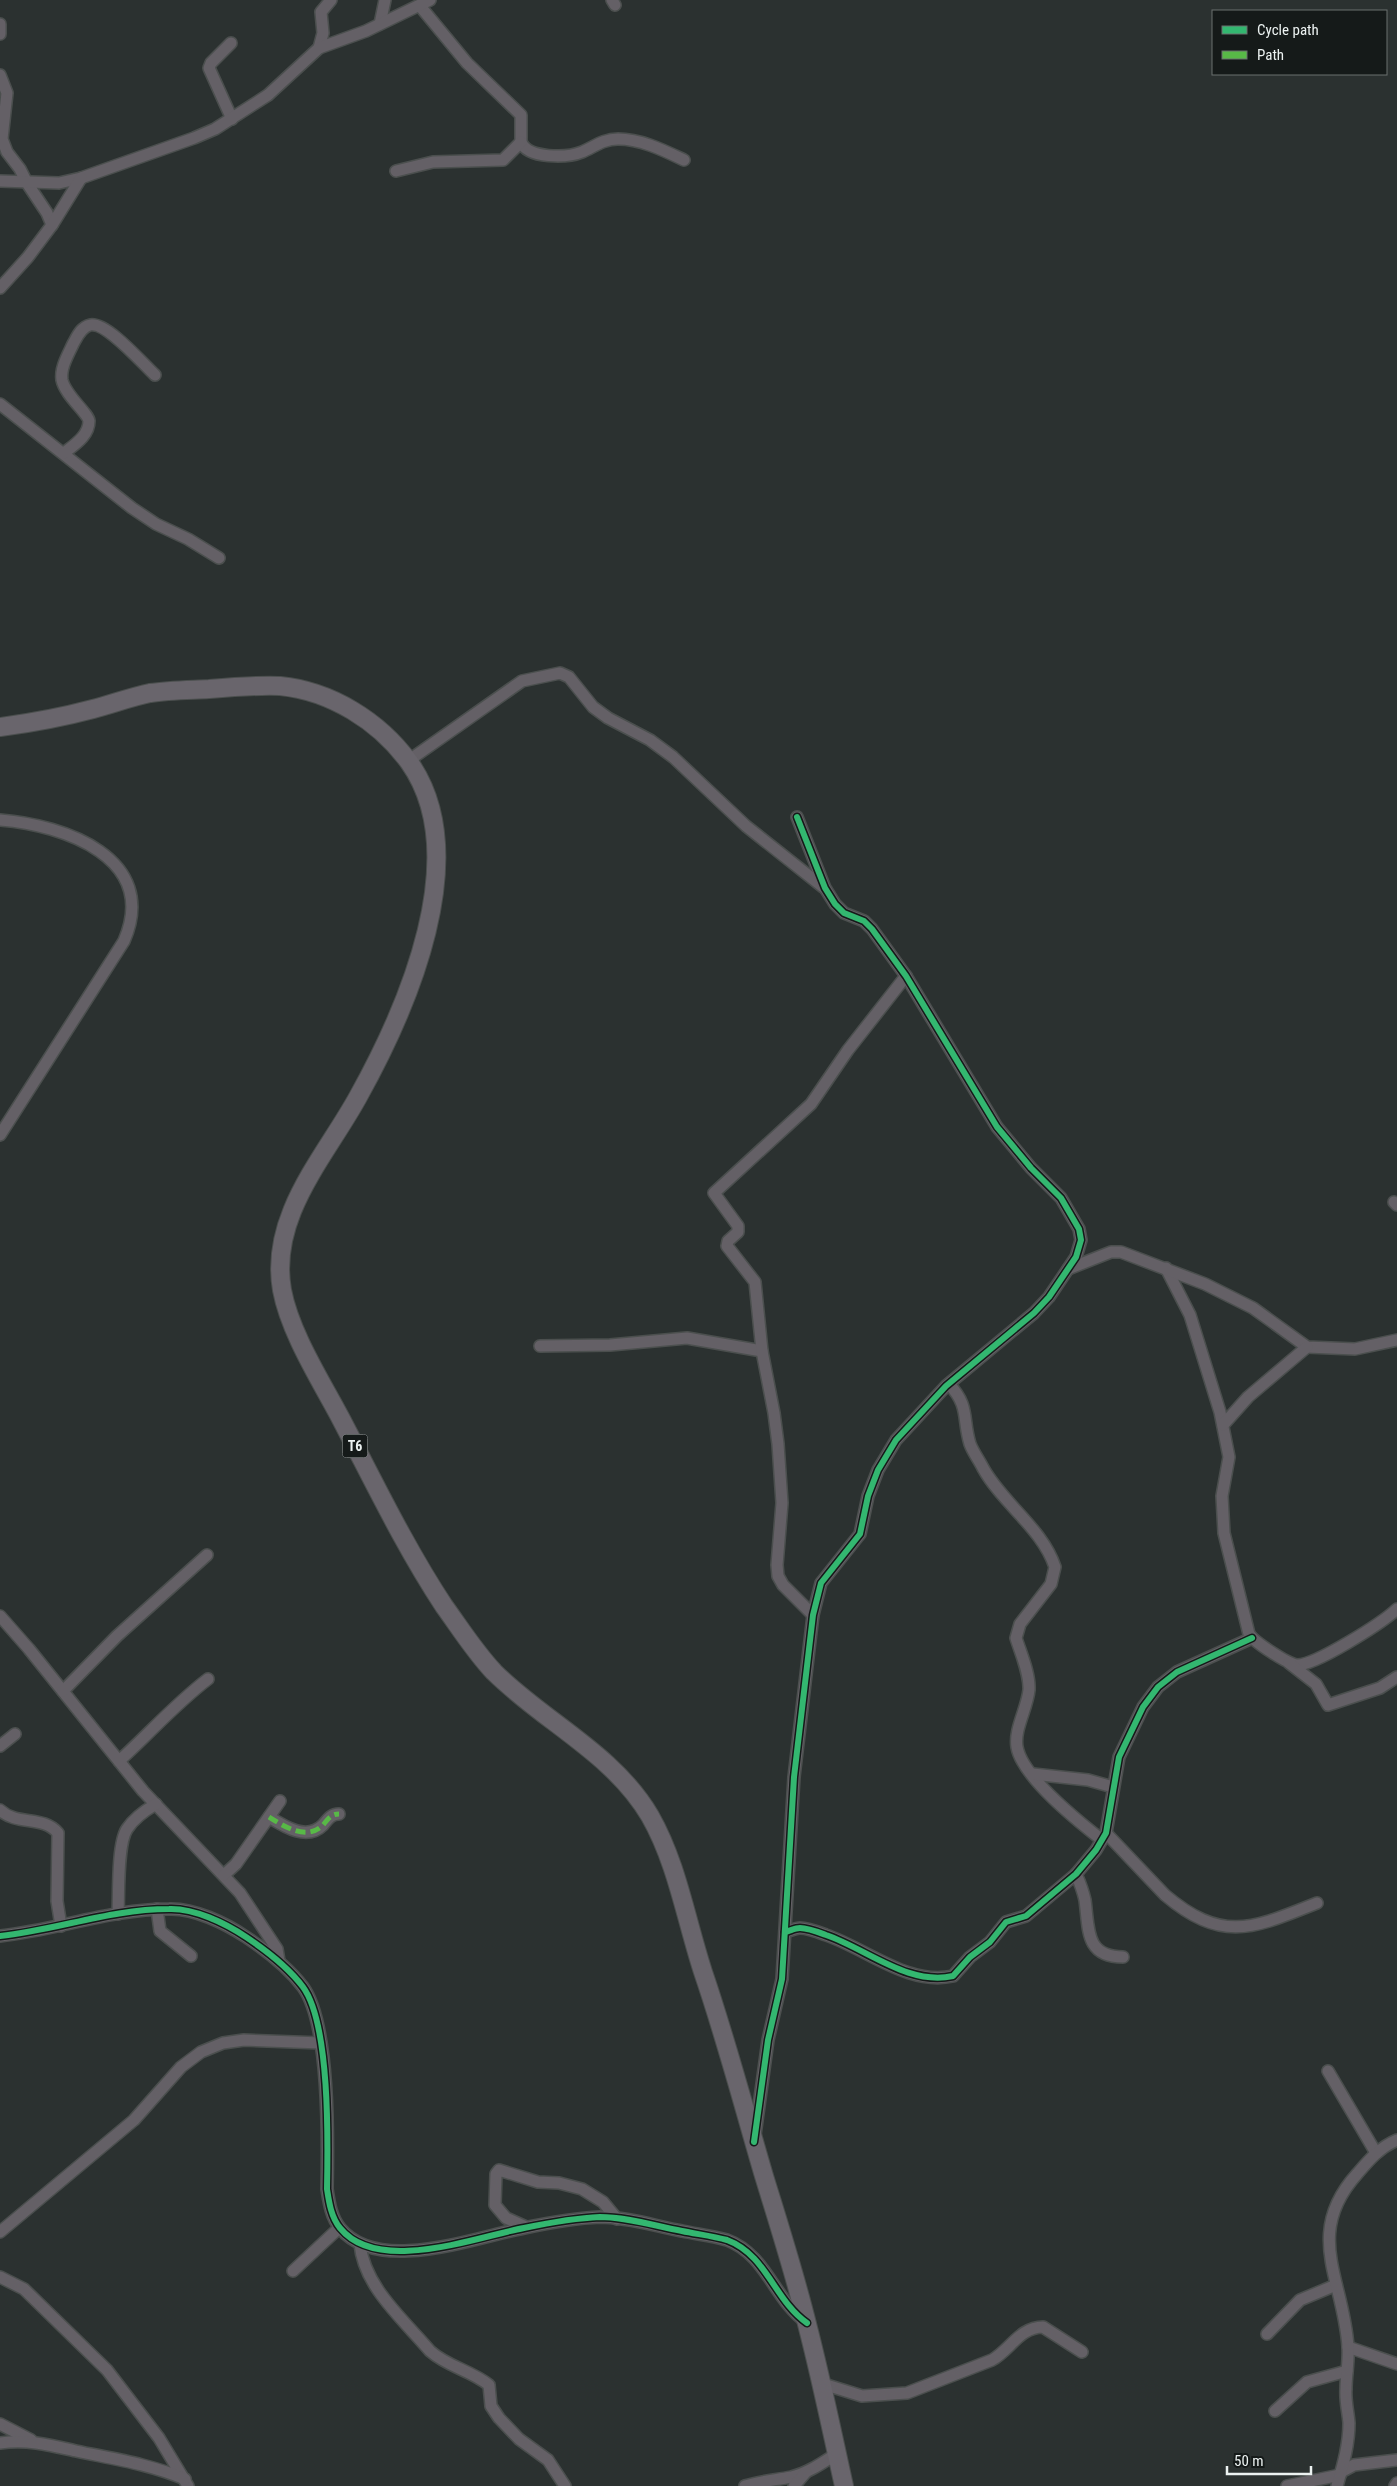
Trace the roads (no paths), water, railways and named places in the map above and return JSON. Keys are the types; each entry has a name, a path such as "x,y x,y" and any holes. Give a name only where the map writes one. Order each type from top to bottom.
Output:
{"highway":[{"name":"T6","path":"0,727 25,724 84,711 152,693 250,686 284,686 315,694 344,705 370,722 390,740 408,761 423,786 433,818 437,847 435,887 427,927 409,987 384,1047 357,1099 300,1191 288,1222 280,1258 282,1291 290,1317 310,1360 394,1520 431,1585 464,1635 487,1665 513,1690 594,1752 615,1771 647,1811 671,1864 807,2323 844,2486"}],"street":[{"path":"319,48 323,33 321,12 330,0"},
{"path":"380,24 385,0"},
{"path":"1,180 27,183 60,183 81,178 194,138 232,119 268,95 319,48 380,24 425,3 466,63 521,116 521,142 530,151 537,155 548,156 581,152 606,140 623,139 656,147 684,160"},
{"path":"0,24 0,34"},
{"path":"232,43 211,63 209,68 232,119"},
{"path":"0,75 7,93 2,139 7,152 20,169 47,213 52,226"},
{"path":"396,171 434,162 503,160 521,142"},
{"path":"0,288 28,257 52,226 81,178"},
{"path":"64,453 80,441 89,422 88,416 69,396 62,381 62,369 80,332 89,325 99,324 113,334 155,375"},
{"path":"0,404 156,524 188,539 219,558"},
{"path":"408,761 522,681 560,672 569,677 593,707 608,718 650,740 673,757 746,826 825,888"},
{"path":"754,2142 768,2040 782,1980 794,1777 813,1616 821,1583 860,1534 868,1496 878,1470 896,1440 949,1384 1034,1314 1049,1297 1080,1247 1079,1229 1061,1198 1031,1168 997,1127 906,976 872,929 864,921 844,913 835,904 825,888 797,817"},
{"path":"0,820 49,827 111,858 121,871 130,889 133,910 131,925 124,941 0,1136"},
{"path":"813,1616 783,1585 778,1576 777,1565 782,1503 774,1413 762,1351 755,1282 727,1246 728,1241 738,1232 738,1226 715,1195 715,1190 811,1104 848,1050 906,976"},
{"path":"1068,1269 1116,1252 1166,1268 1205,1284 1253,1308 1307,1347 1355,1349 1397,1340"},
{"path":"1166,1268 1190,1315 1223,1425 1229,1457 1222,1496 1224,1533 1248,1631 1252,1638 1288,1662 1316,1684 1328,1705 1332,1706 1380,1688 1397,1676"},
{"path":"540,1346 610,1344 687,1338 762,1351"},
{"path":"1223,1425 1248,1397 1307,1347"},
{"path":"949,1384 964,1404 971,1445 985,1471 999,1492 1034,1530 1055,1567 1051,1584 1020,1624 1017,1631 1016,1638 1029,1690 1017,1746 1020,1757 1054,1801 1104,1836 1174,1903 1214,1924 1234,1929 1271,1921 1317,1903"},
{"path":"63,1691 117,1636 206,1555"},
{"path":"0,1616 156,1804 224,1875 250,1908 277,1949 279,1961"},
{"path":"1288,1662 1296,1665 1306,1664 1395,1616"},
{"path":"785,1932 800,1928 815,1931 840,1940 899,1969 925,1976 947,1978 958,1973 970,1957 990,1942 1006,1922 1026,1916 1076,1874 1104,1836 1116,1767 1143,1707 1158,1687 1178,1672 1252,1638"},
{"path":"119,1761 155,1728 166,1713 208,1679"},
{"path":"0,1746 15,1734"},
{"path":"1033,1774 1088,1780 1113,1787"},
{"path":"224,1875 236,1864 280,1801"},
{"path":"118,1914 120,1871 125,1831 140,1814 156,1804"},
{"path":"0,1810 20,1821 47,1824 58,1833 56,1884 61,1926"},
{"path":"269,1816 285,1827 308,1834 314,1832 333,1814 339,1814"},
{"path":"1076,1874 1085,1900 1092,1940 1098,1950 1105,1955 1123,1957"},
{"path":"0,1936 118,1914 172,1908 193,1912 239,1932 279,1961 303,1988 313,2006 320,2028 327,2189 330,2206 339,2228 360,2244 387,2250 424,2251 526,2227 599,2217 617,2218 726,2240 742,2248 774,2282 787,2306 807,2323"},
{"path":"157,1909 160,1931 191,1956"},
{"path":"0,2232 134,2120 182,2067 201,2052 223,2043 244,2040 321,2043"},
{"path":"1328,2071 1376,2153"},
{"path":"1340,2478 1347,2451 1348,2347 1328,2244 1329,2228 1339,2196 1376,2153 1397,2140"},
{"path":"526,2227 506,2218 495,2206 496,2174 499,2170 538,2182 559,2183 582,2189 604,2202 617,2218"},
{"path":"293,2271 339,2228"},
{"path":"360,2244 363,2262 372,2281 430,2351 440,2360 489,2384 490,2406 519,2439 548,2460 565,2486"},
{"path":"0,2277 24,2289 107,2370 159,2438 186,2482"},
{"path":"1267,2334 1300,2300 1336,2286"},
{"path":"820,2383 862,2396 907,2393 992,2360 1002,2354 1023,2332 1036,2327 1043,2327 1082,2352"},
{"path":"1348,2347 1397,2364"},
{"path":"1275,2411 1307,2382 1347,2371"},
{"path":"0,2424 34,2442"},
{"path":"0,2443 17,2440 34,2442 145,2464 186,2482"},
{"path":"745,2486 757,2482 791,2477 808,2471 836,2454"},
{"path":"1287,2486 1340,2478 1354,2465 1397,2460"},
{"path":"794,2486 808,2471"},
{"path":"1394,2486 1397,2483"}]}
